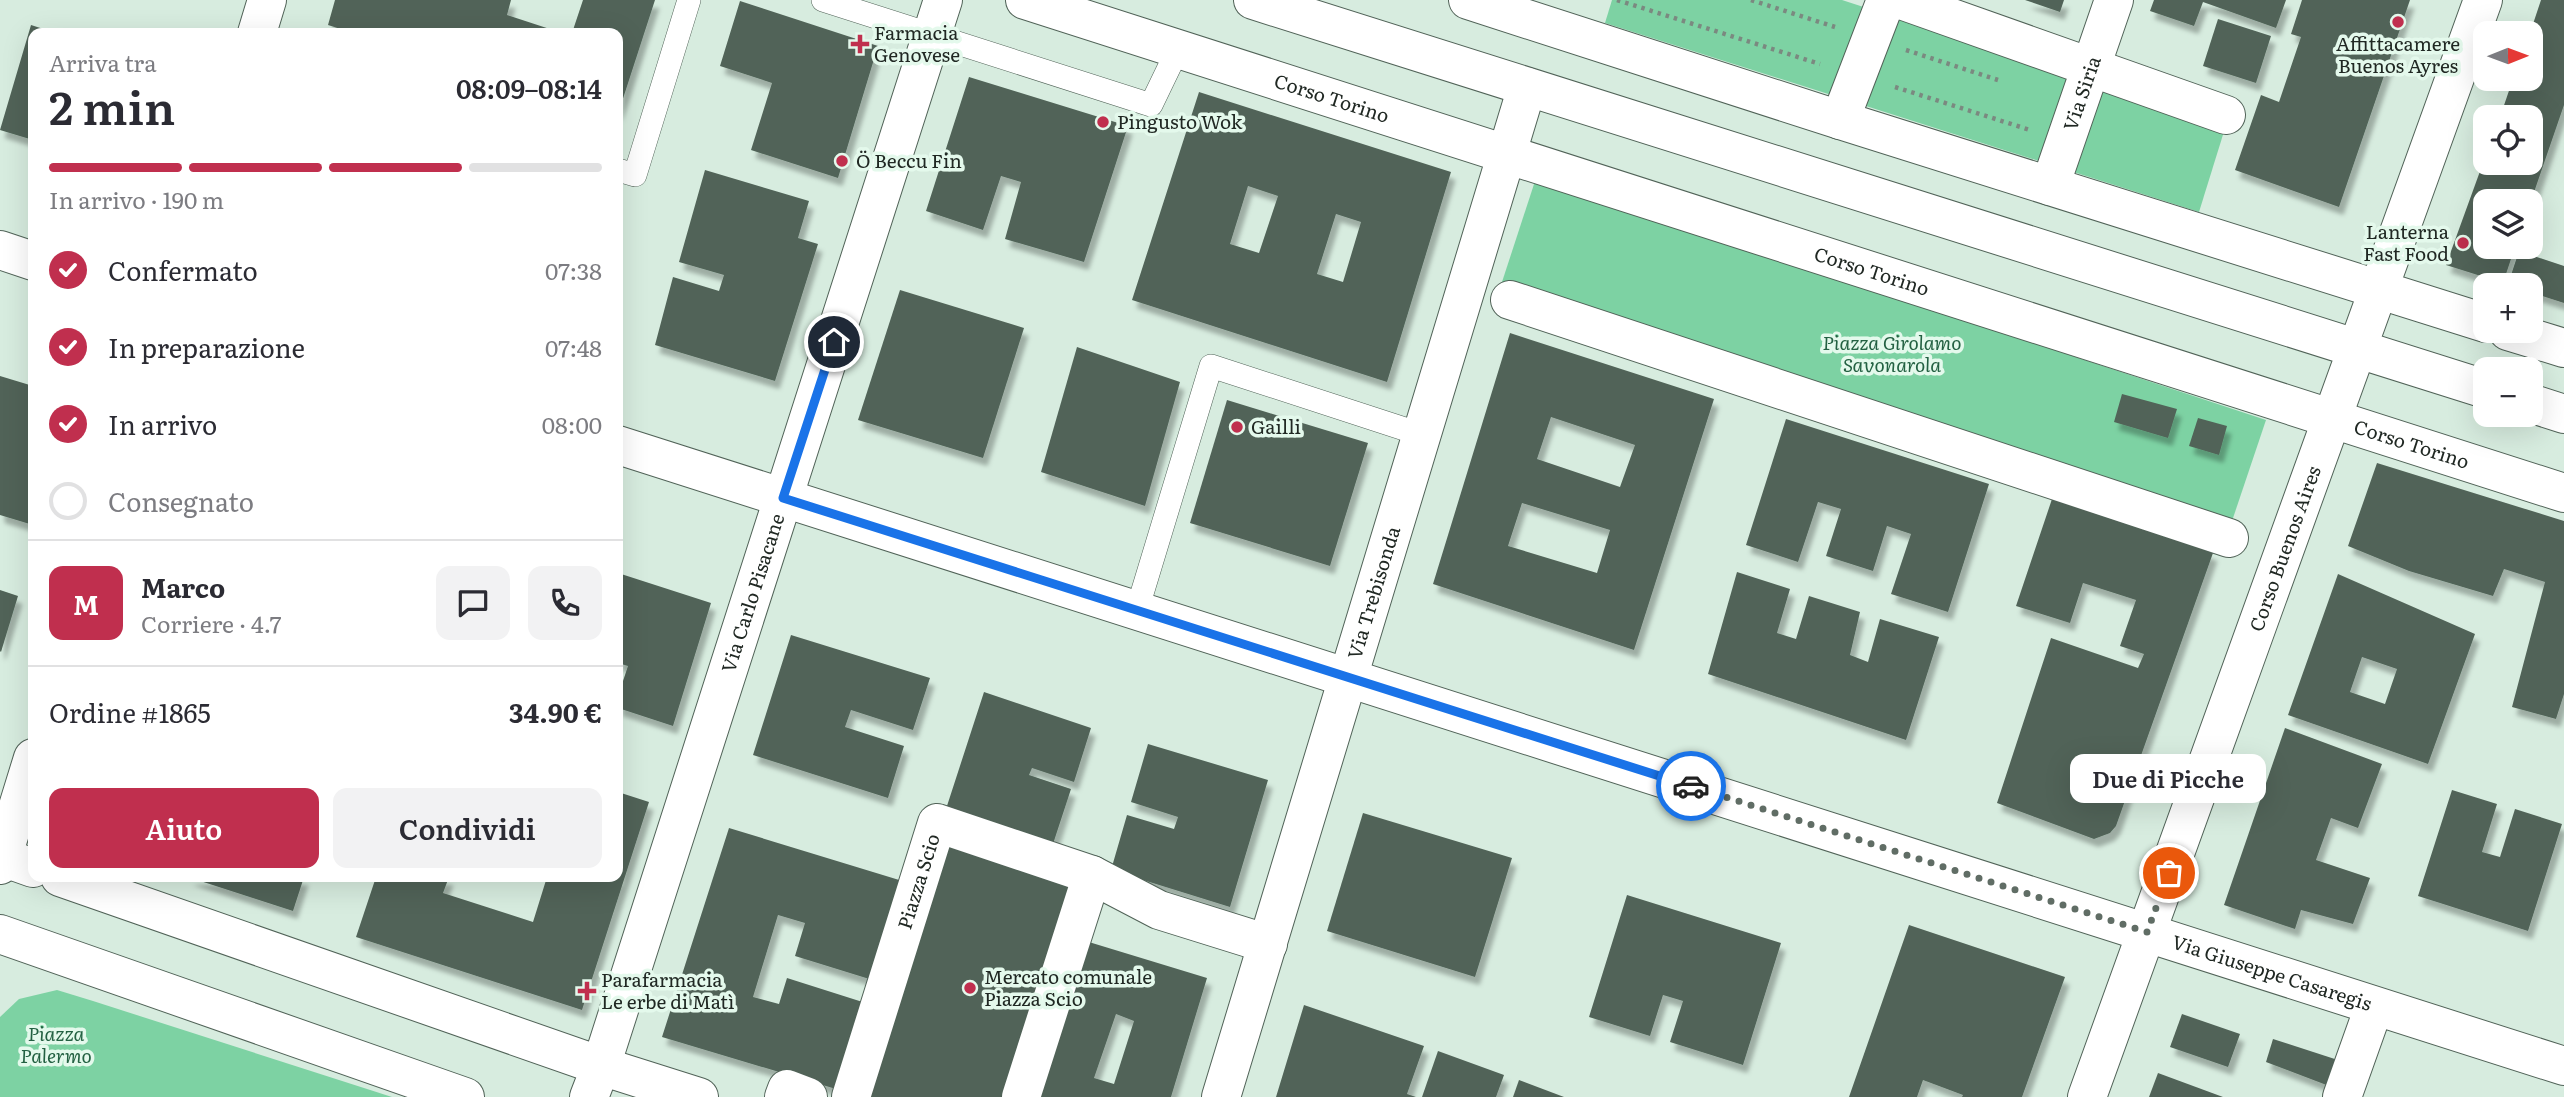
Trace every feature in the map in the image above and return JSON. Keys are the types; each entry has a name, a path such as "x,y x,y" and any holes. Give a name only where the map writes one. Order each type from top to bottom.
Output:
{"street":[{"path":"259,28 267,0"},
{"name":"Corso Torino","path":"1025,0 2564,493"},
{"path":"1253,0 2473,385"},
{"path":"1468,0 1557,14 1840,120 2473,319"},
{"path":"1840,120 1886,0"},
{"path":"1900,0 2226,115"},
{"name":"Via Siria","path":"2050,186 2114,0"},
{"name":"Corso Buenos Aires","path":"2087,1097 2483,0"},
{"name":"Via Carlo Pisacane","path":"595,1082 937,17"},
{"name":"Via Trebisonda","path":"1221,1097 1527,87"},
{"path":"0,250 28,259"},
{"path":"1510,300 2228,538"},
{"path":"2543,342 2564,348"},
{"path":"2543,407 2564,414"},
{"name":"Via Giuseppe Casaregis","path":"623,447 2564,1066"},
{"path":"12,863 28,783"},
{"name":"Piazza Scio","path":"851,1097 937,823 1092,876 1159,910 1268,944"},
{"path":"1021,1097 1092,876"},
{"path":"73,882 595,1082 699,1097"},
{"path":"0,934 465,1097"},
{"path":"2342,1097 2374,1007"},
{"path":"784,1097 786,1089 808,1097"}],"lane":[{"path":"623,171 635,175 689,0"},
{"path":"823,0 937,17 1152,105 1178,49"},
{"path":"1137,610 1211,366 1423,435"}],"path":[{"path":"1751,0 2001,81"}],"green space":[{"path":"1612,0 1842,0 2226,125 2199,212 1605,23"},
{"name":"Piazza Girolamo Savonarola","path":"1536,178 2266,420 2231,524 1502,282"},
{"name":"Piazza Palermo","path":"57,990 392,1097 0,1097 0,1017 19,999"}],"building":[{"path":"335,0 511,0 507,15 547,28 337,28 328,25"},
{"path":"583,0 655,0 623,99 623,28 574,28"},
{"path":"2025,0 2064,0 2060,12"},
{"path":"2154,0 2286,0 2276,28 2203,2 2194,26 2150,11"},
{"path":"2302,0 2410,0 2339,207 2235,170 2261,95 2279,102 2301,37 2291,34"},
{"path":"2541,0 2564,0 2564,105 2543,166 2543,105 2504,105 2509,91 2543,91 2543,21 2534,21"},
{"path":"740,1 878,46 838,178 751,150 772,83 720,66"},
{"path":"2218,19 2271,36 2256,83 2203,66"},
{"path":"28,35 28,138 0,130"},
{"path":"969,77 1128,126 1084,262 1005,239 1021,182 1001,176 983,230 926,211"},
{"path":"1199,92 1451,172 1387,382 1132,300","holes":["1248,186 1278,196 1259,253 1230,244","1336,214 1361,222 1343,282 1317,274"]},
{"path":"705,170 809,201 798,238 818,244 775,381 655,345 673,277 719,291 724,275 679,262"},
{"path":"2479,175 2540,175 2535,189 2474,189"},
{"path":"2473,191 2473,259 2511,259 2506,273 2473,274 2446,265"},
{"path":"2516,259 2543,259 2564,266 2564,303 2543,296 2543,273 2512,273"},
{"path":"900,290 1024,328 983,458 858,420"},
{"path":"1510,333 1714,399 1634,650 1433,584","holes":["1551,417 1635,445 1620,487 1537,459","1522,503 1610,530 1597,573 1508,546"]},
{"path":"1077,347 1180,382 1145,506 1041,472"},
{"path":"0,376 28,384 28,523 0,515"},
{"path":"2122,394 2177,409 2168,438 2114,422"},
{"path":"1227,400 1368,443 1330,566 1190,523"},
{"path":"2198,418 2227,426 2219,455 2189,446"},
{"path":"1786,419 1989,484 1948,612 1891,594 1911,534 1887,526 1873,571 1826,556 1841,509 1818,502 1798,562 1746,545"},
{"path":"2377,463 2564,521 2564,694 2556,719 2512,707 2545,582 2504,569 2493,596 2409,571 2348,546"},
{"path":"2052,499 2213,553 2116,826 2110,833 2094,839 1997,803 2051,638 2138,668 2144,654 2120,646 2136,600 2083,583 2070,623 2016,606"},
{"path":"1737,572 1790,589 1777,633 1796,639 1809,596 1860,612 1850,655 1868,662 1880,619 1939,637 1906,740 1708,674"},
{"path":"2338,574 2475,634 2428,764 2288,715","holes":["2362,657 2397,669 2385,704 2350,692"]},
{"path":"623,575 711,603 673,726 623,710 623,681 628,666 623,664"},
{"path":"0,590 18,596 1,652 0,651"},
{"path":"791,635 930,678 913,730 851,710 845,727 904,746 888,798 753,755"},
{"path":"984,692 1091,728 1074,782 1032,768 1029,775 1071,789 1053,844 946,809"},
{"path":"2285,728 2382,764 2358,828 2331,818 2316,860 2370,878 2353,924 2301,910 2295,929 2224,905"},
{"path":"1148,744 1268,780 1230,907 1111,870 1127,815 1174,829 1178,817 1131,802"},
{"path":"2452,790 2497,804 2482,852 2500,857 2515,809 2562,824 2528,931 2418,896"},
{"path":"623,794 649,802 582,1010 356,937 374,882 447,882 443,893 533,922 545,882 623,882"},
{"path":"1363,813 1512,858 1475,977 1327,931"},
{"path":"729,828 909,883 879,982 795,956 805,923 778,915 753,997 779,1004 787,978 872,1005 846,1092 662,1037"},
{"name":"Mercato comunale Piazza Scio","path":"944,835 1082,879 1012,1097 859,1097"},
{"path":"203,882 302,882 293,911"},
{"path":"1627,895 1781,943 1743,1065 1670,1042 1683,1001 1663,995 1650,1036 1589,1017"},
{"path":"1909,925 2065,977 2022,1097 1962,1097 1963,1095 1923,1080 1917,1097 1849,1097"},
{"path":"1079,939 1207,978 1171,1097 1030,1097","holes":["1116,1014 1134,1021 1114,1084 1094,1078"]},
{"path":"1304,1005 1424,1046 1407,1094 1416,1097 1276,1097"},
{"path":"2182,1014 2240,1034 2228,1067 2170,1047"},
{"path":"2273,1039 2344,1062 2337,1089 2266,1062"},
{"path":"1438,1051 1504,1075 1496,1097 1422,1097"},
{"path":"2158,1073 2223,1097 2149,1097"},
{"path":"1519,1080 1564,1097 1513,1097"}],"way so far":[{"path":"1691,786 2147,932 2169,873"}],"place":[{"name":"Affittacamere Buenos Ayres","path":"2398,22"},
{"name":"Farmacia Genovese","path":"860,44"},
{"name":"Pingusto Wok","path":"1103,122"},
{"name":"Ö Beccu Fin","path":"842,161"},
{"name":"Lanterna Fast Food","path":"2463,243"},
{"name":"Gailli","path":"1237,427"},
{"name":"Due di Picche","path":"2169,873"},
{"name":"Mercato comunale Piazza Scio","path":"970,988"},
{"name":"Parafarmacia Le erbe di Matì","path":"587,991"}],"route":[{"path":"834,342 783,498 1691,786"}]}
